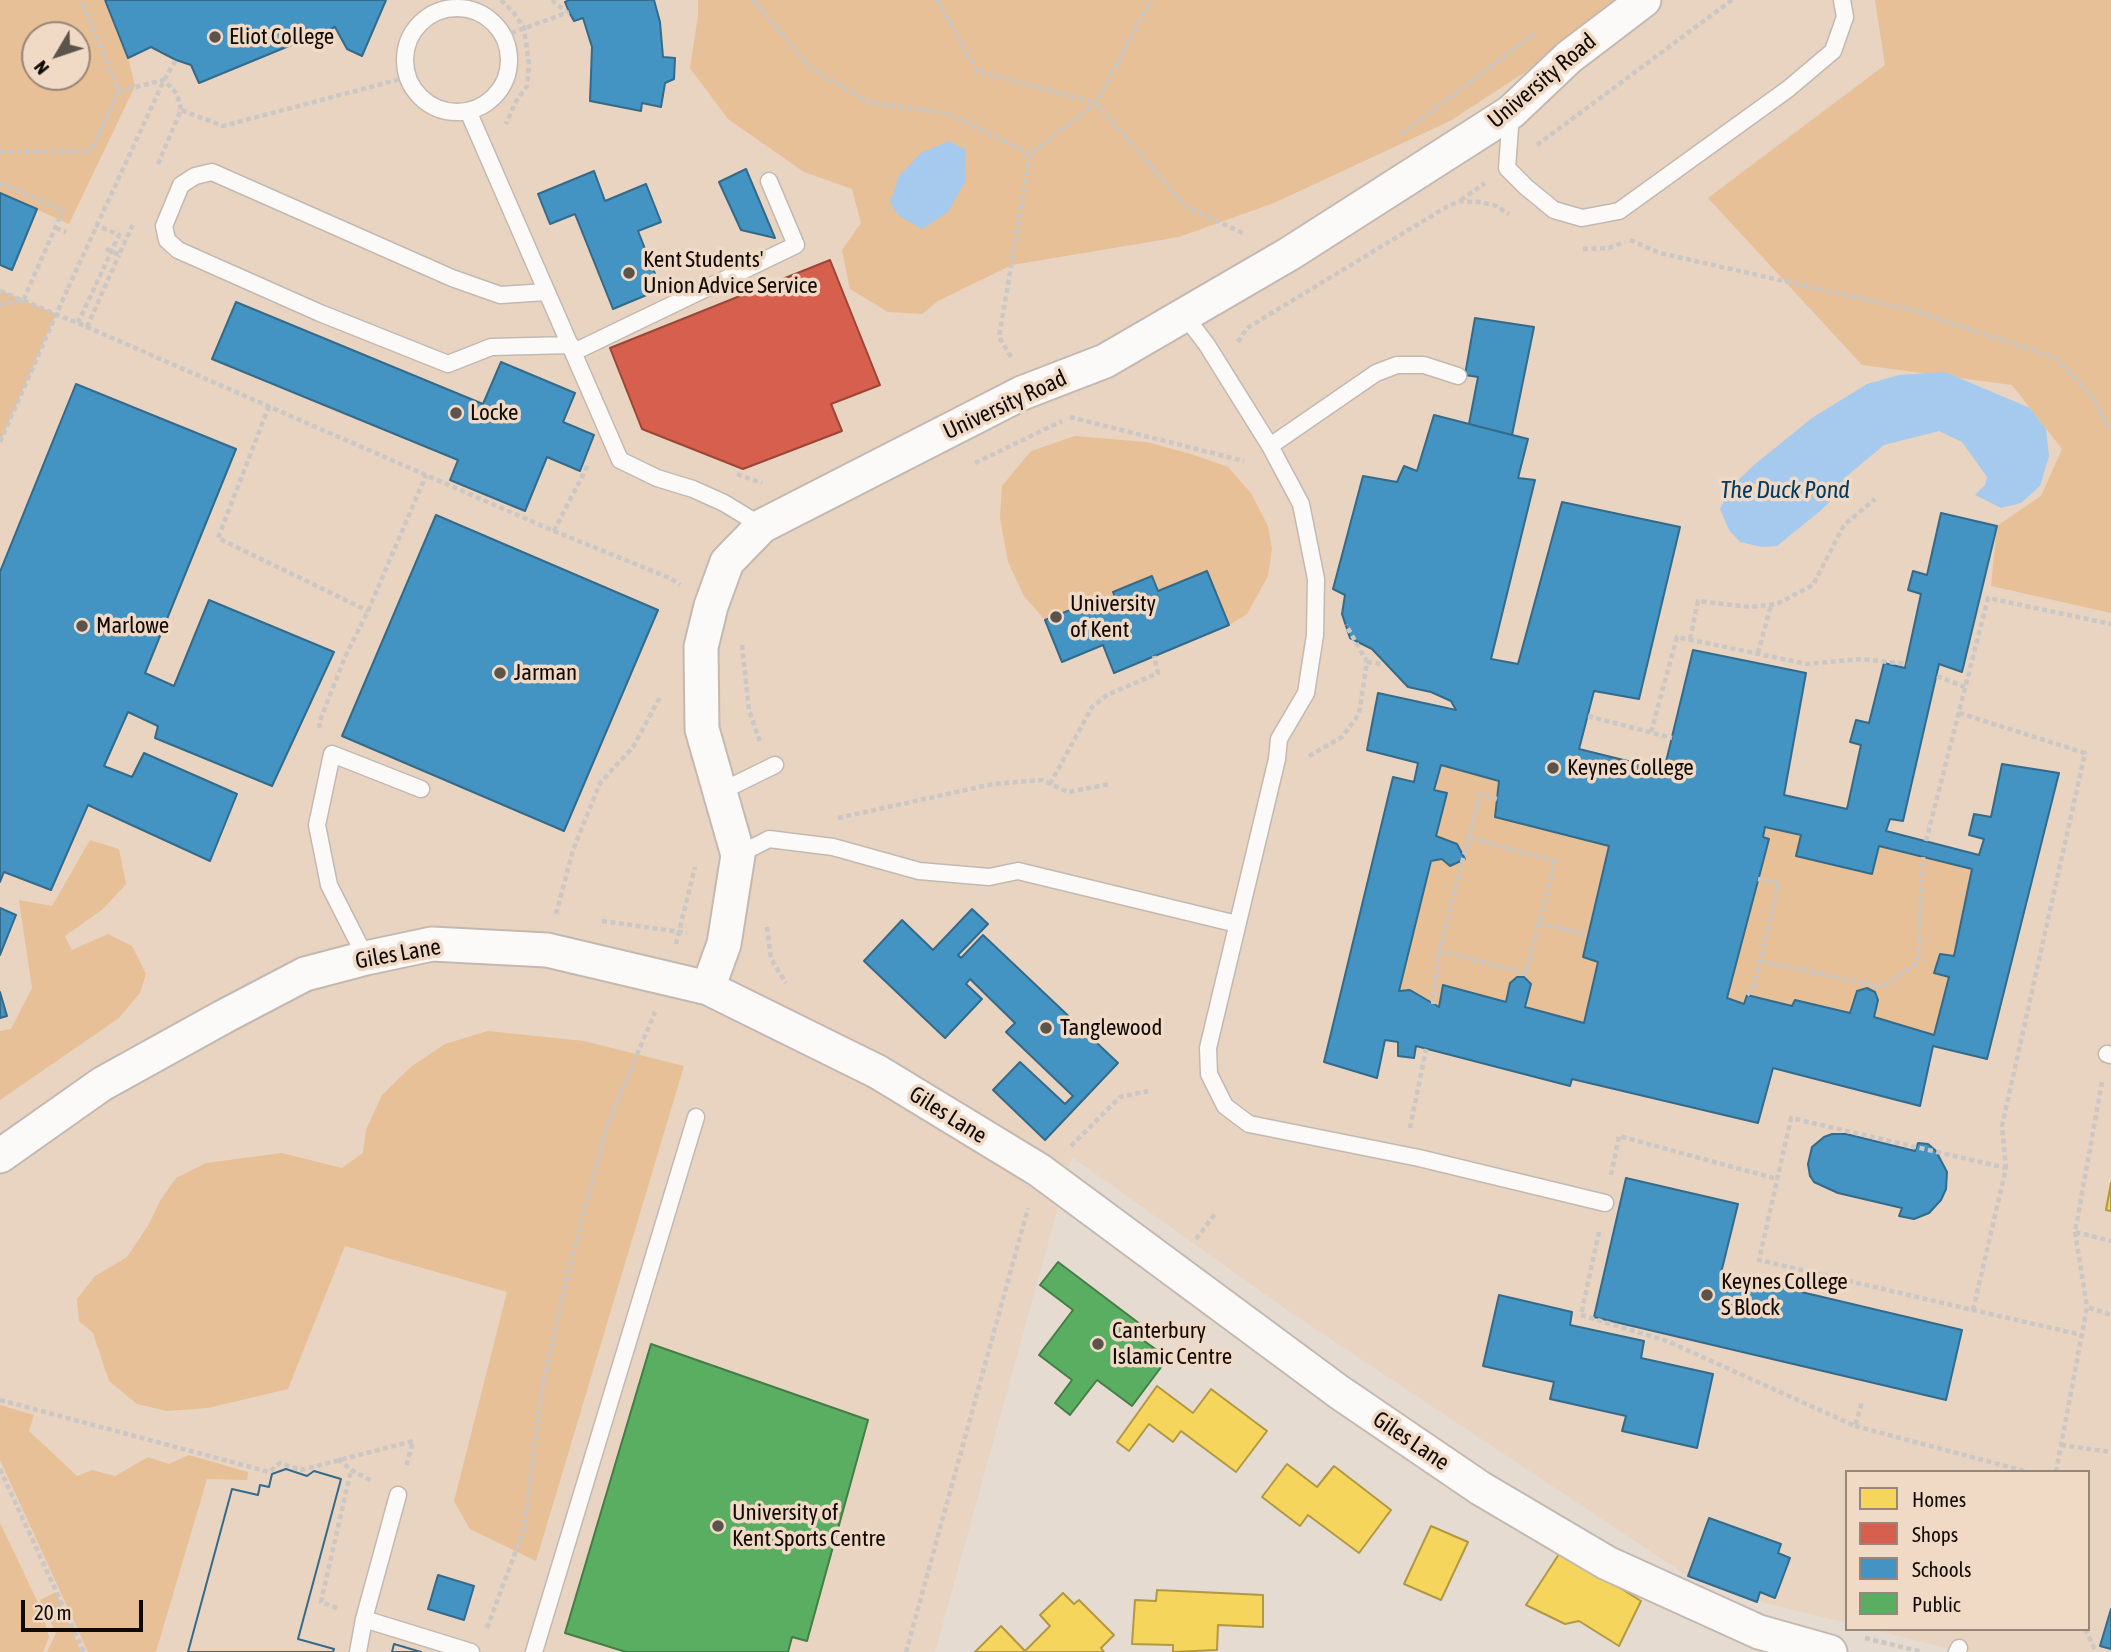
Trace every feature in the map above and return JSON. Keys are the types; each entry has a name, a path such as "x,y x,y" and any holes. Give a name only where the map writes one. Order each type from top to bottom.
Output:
{"street":[{"name":"University Road","path":"708,988 724,944 738,855 702,729 701,647 711,606 727,562 762,526 1022,393 1105,361 1289,254 1511,113 1569,57 1644,0"},
{"name":"Giles Lane","path":"0,1156 102,1084 223,1017 305,974 366,958 432,944 548,950 708,988 878,1072 1039,1170 1339,1392 1480,1488 1607,1563 1755,1642 1830,1652"}],"lane":[{"path":"1511,113 1507,168 1554,210 1582,218 1619,211 1788,89 1833,51 1845,17 1842,0"},
{"path":"471,5 495,24 503,36 509,67 504,82 495,95 483,105 468,111 438,108 425,101 408,77 405,61 407,44 414,30 426,18 440,10 471,5"},
{"path":"468,111 620,460 657,478 693,489 724,503 762,526"},
{"path":"547,292 500,295 452,278 212,172 195,176 181,185 163,226 167,240 178,250 320,313 449,364 491,347 572,349 796,245 769,181"},
{"path":"1185,316 1207,345 1273,452 1301,504 1316,579 1315,635 1306,693 1279,739 1277,759 1208,1048 1209,1074 1225,1106 1249,1124 1419,1158 1605,1203"},
{"path":"1273,452 1376,373 1396,365 1424,365 1458,376"},
{"path":"366,958 329,885 317,825 332,754 421,789"},
{"path":"720,792 770,768"},
{"path":"738,855 769,839 833,847 919,871 989,877 1018,871 1237,924"},
{"path":"534,1652 696,1117"},
{"path":"358,1652 364,1619 398,1495"},
{"path":"364,1619 477,1646"}],"path":[{"path":"0,152 91,152 119,91 81,0"},
{"path":"501,0 524,28 529,65 527,86 508,116 505,127"},
{"path":"503,36 567,12 551,0"},
{"path":"753,0 812,69 871,103 947,113 1030,154"},
{"path":"937,0 977,71 1096,103 1186,207 1246,235 1236,241"},
{"path":"1015,363 999,337 1030,154 1096,103 1151,0"},
{"path":"1234,351 1247,328 1460,201 1732,0"},
{"path":"1392,141 1536,33"},
{"path":"0,442 96,225 176,60"},
{"path":"181,110 223,126 408,77"},
{"path":"119,91 164,80"},
{"path":"155,172 181,110 177,94 164,80"},
{"path":"0,183 63,210 23,301"},
{"path":"1460,201 1494,205 1518,219"},
{"path":"88,327 136,218"},
{"path":"78,323 119,235 96,225"},
{"path":"56,228 66,232"},
{"path":"1580,248 1609,248 1632,239 1660,253 1912,310 2056,358 2090,394 2111,431"},
{"path":"106,249 119,255"},
{"path":"0,291 554,531 670,578 688,590"},
{"path":"0,304 23,301"},
{"path":"269,406 218,538 368,611"},
{"path":"1070,417 1261,465 1273,452"},
{"path":"554,531 594,452"},
{"path":"332,754 318,723 426,475"},
{"path":"1690,639 1698,601 1750,607 1771,605 1813,585 1844,525 1875,499"},
{"path":"1926,841 1988,598 2111,624"},
{"path":"1758,653 1771,605"},
{"path":"1308,756 1342,737 1359,714 1367,662 1343,621"},
{"path":"741,635 748,710 770,768"},
{"path":"1651,732 1677,637 1807,664 1861,659 1907,664"},
{"path":"1050,784 1092,707 1107,695 1158,673 1154,656"},
{"path":"1367,662 1383,664"},
{"path":"1937,676 1965,687"},
{"path":"556,916 573,850 600,783 634,747 658,704 665,683"},
{"path":"1959,713 2085,754 2002,1126 2006,1168 1973,1310"},
{"path":"1588,716 1672,738"},
{"path":"825,821 993,784 1042,780 1068,792 1110,784"},
{"path":"1433,1004 1439,951 1480,794 1497,799"},
{"path":"1439,951 1526,974 1555,861 1469,838"},
{"path":"1760,961 1883,987 1917,962 1923,857"},
{"path":"1747,995 1754,986 1779,883 1758,879"},
{"path":"597,921 681,930"},
{"path":"1539,923 1588,935"},
{"path":"767,926 771,960 788,987"},
{"path":"477,1646 524,1529 542,1388 567,1276 608,1123 669,978"},
{"path":"1409,1130 1426,1049"},
{"path":"2056,1470 2087,1307 2075,1232 2109,1054"},
{"path":"1067,1150 1120,1097 1148,1091"},
{"path":"2006,1168 1791,1118 1759,1260 2082,1335"},
{"path":"1777,1179 1619,1136 1581,1315 1667,1341 1855,1426 2020,1470"},
{"path":"905,1652 1039,1170"},
{"path":"1189,1248 1215,1214"},
{"path":"2075,1232 2111,1241"},
{"path":"2087,1307 2111,1315"},
{"path":"0,1400 268,1472 280,1463 301,1470 338,1459 413,1441 398,1495 351,1470 338,1459"},
{"path":"1855,1426 1862,1402"},
{"path":"2061,1444 2111,1452"},
{"path":"0,1469 84,1652"},
{"path":"351,1470 321,1602 364,1619"},
{"path":"2086,1631 2096,1652"}],"shaded area":[{"name":"University of Kent","path":"0,0 2111,0 2111,1652 1960,1652 1880,1631 2090,1631 2090,1470 1845,1470 1845,1623 1762,1602 1683,1573 1287,1310 1072,1157 935,1652 0,1652"},
{"path":"0,0 105,0 128,57 135,86 69,224 0,193"},
{"path":"698,0 1622,0 1556,52 1450,121 1274,203 1179,237 1012,265 938,301 922,314 888,312 850,289 842,250 861,223 852,189 804,172 728,119 690,68"},
{"path":"1875,0 2111,0 2111,613 1991,586 1997,526 2041,496 2062,449 2012,385 1862,365 1708,198 1885,65"},
{"path":"0,290 56,314 0,442"},
{"path":"1075,436 1146,442 1228,467 1251,493 1268,526 1272,549 1268,576 1247,614 1229,625 1206,571 1158,591 1151,576 1113,592 1118,606 1099,614 1092,601 1045,620 1024,596 1008,562 1000,518 1002,486 1031,451"},
{"path":"1441,765 1499,781 1495,817 1609,846 1583,957 1598,962 1584,1023 1525,1007 1531,985 1524,977 1517,977 1510,983 1506,1002 1443,985 1439,1007 1410,990 1399,991 1431,861 1442,859 1450,866 1457,844 1436,836 1447,793 1434,790"},
{"path":"1765,827 1801,835 1796,856 1872,874 1879,846 1972,869 1954,956 1940,954 1934,973 1949,977 1934,1035 1874,1017 1878,999 1875,992 1867,988 1857,991 1850,1013 1795,1000 1792,1006 1747,995 1744,1004 1727,998"},
{"path":"90,840 119,849 126,884 103,909 65,936 72,950 108,934 132,946 146,974 140,993 119,1018 0,1100 0,1031 11,1029 32,988 19,900 52,906"},
{"path":"488,1031 584,1041 684,1066 536,1561 470,1529 454,1501 507,1292 345,1246 288,1389 208,1408 167,1411 137,1404 109,1381 93,1333 79,1321 77,1299 95,1276 127,1257 176,1178 206,1163 282,1153 342,1168 363,1153 366,1130 382,1095 412,1066 445,1044"},
{"path":"0,1405 34,1415 29,1431 77,1476 92,1470 115,1476 148,1457 169,1464 189,1455 248,1472 247,1480 207,1479 156,1652 88,1652 0,1460"},
{"path":"0,1523 42,1611 49,1637 43,1652 0,1652"},
{"path":"56,1592 81,1652 47,1652 56,1633 40,1600"}],"water":[{"path":"949,141 966,150 965,182 948,212 922,229 899,216 890,203 899,176 921,153"},
{"name":"The Duck Pond","path":"1945,372 2030,408 2046,429 2049,456 2040,486 2021,503 2001,508 1975,495 1985,485 1987,477 1962,442 1939,431 1884,445 1847,476 1837,495 1819,512 1777,546 1762,547 1740,542 1729,530 1720,509 1729,489 1812,418 1867,384 1899,375"}],"building: Homes":[{"path":"2111,1183 2111,1211 2106,1210"},
{"path":"1157,1386 1193,1413 1211,1389 1267,1431 1236,1472 1181,1431 1173,1442 1149,1424 1129,1451 1117,1442"},
{"path":"1287,1464 1317,1487 1334,1466 1391,1510 1359,1553 1308,1515 1300,1526 1262,1497"},
{"path":"1431,1526 1468,1542 1441,1600 1404,1584"},
{"path":"1561,1551 1641,1601 1619,1646 1579,1621 1565,1624 1526,1605"},
{"path":"1157,1590 1263,1595 1263,1627 1218,1625 1217,1650 1173,1652 1173,1645 1132,1644 1135,1600 1156,1601"},
{"path":"1063,1593 1074,1604 1079,1600 1114,1635 1101,1648 1104,1652 975,1652 1001,1626 1025,1651 1050,1626 1040,1615"}],"building: Shops":[{"path":"830,260 880,385 831,404 842,431 743,469 642,429 610,348"}],"building: Schools":[{"name":"Eliot College","path":"105,0 386,0 362,56 347,49 335,27 199,83 191,65 151,47 128,58"},
{"path":"654,0 660,22 663,57 675,58 674,79 665,83 661,107 642,103 641,111 590,101 592,47 583,18 574,21 569,12 565,2"},
{"path":"746,169 775,238 741,230 719,182"},
{"path":"594,171 605,201 646,184 661,222 638,231 661,289 613,309 575,214 550,224 538,194"},
{"path":"0,193 37,209 12,270 0,265"},
{"name":"Locke","path":"236,302 483,404 501,362 575,393 563,422 594,435 580,471 547,457 525,511 450,480 458,460 212,359"},
{"path":"1475,318 1534,327 1512,435 1469,424 1478,377 1465,375"},
{"name":"Marlowe","path":"76,384 236,449 145,673 174,686 209,600 334,652 272,786 155,738 158,726 128,712 104,766 132,777 144,753 237,794 210,861 88,805 51,890 4,872 0,882 0,572"},
{"name":"Keynes College","path":"1434,415 1528,439 1518,478 1535,480 1491,659 1518,664 1562,502 1680,527 1639,699 1594,691 1579,749 1664,770 1693,650 1806,673 1784,795 1847,809 1861,745 1850,742 1856,720 1869,723 1884,663 1905,668 1921,594 1908,590 1913,571 1927,575 1941,513 1997,526 1962,672 1939,664 1903,821 1890,819 1886,831 1979,855 1984,839 1969,835 1974,814 1991,817 2002,764 2059,773 1987,1059 1933,1046 1920,1106 1773,1068 1758,1123 1572,1079 1570,1086 1416,1046 1414,1058 1398,1056 1398,1042 1385,1040 1377,1078 1324,1062 1393,777 1414,782 1418,763 1367,750 1378,693 1456,710 1451,701 1431,692 1408,687 1372,649 1350,638 1342,614 1345,595 1333,589 1363,476 1397,482 1404,466 1417,471","holes":["1441,765 1499,781 1495,817 1609,846 1583,957 1598,962 1584,1023 1525,1007 1531,984 1524,977 1517,977 1510,983 1506,1002 1443,985 1439,1007 1410,990 1399,991 1431,861 1442,859 1450,866 1465,859 1457,844 1436,836 1447,793 1434,790","1765,827 1801,835 1796,856 1872,874 1879,846 1972,869 1954,956 1940,954 1934,973 1949,977 1934,1035 1874,1017 1878,1000 1875,992 1867,988 1857,991 1850,1013 1795,1000 1792,1006 1747,995 1744,1004 1727,998 1769,839 1763,837"]},
{"name":"Jarman","path":"436,515 658,610 564,831 342,736"},
{"path":"1207,571 1229,625 1114,673 1103,645 1062,662 1045,620 1093,601 1098,614 1118,606 1113,592 1152,576 1158,591"},
{"path":"0,908 16,915 0,955"},
{"name":"Tanglewood","path":"972,909 988,924 958,955 961,958 983,935 1118,1063 1045,1140 993,1090 1020,1062 1065,1104 1073,1096 1006,1032 1015,1023 970,979 966,984 982,999 945,1038 864,961 902,920 933,950"},
{"path":"0,992 7,1016 0,1018"},
{"path":"1832,1134 1846,1134 1915,1151 1918,1143 1928,1144 1936,1151 1947,1172 1946,1189 1941,1200 1929,1213 1914,1219 1899,1216 1902,1208 1838,1193 1814,1182 1808,1164 1812,1147"},
{"name":"Keynes College S Block","path":"1626,1178 1738,1204 1721,1273 1962,1330 1946,1400 1594,1317"},
{"path":"1499,1295 1572,1312 1570,1325 1644,1341 1641,1358 1713,1374 1697,1448 1622,1431 1626,1416 1550,1399 1554,1382 1483,1366"},
{"path":"286,1469 307,1476 314,1471 341,1479 298,1639 334,1649 333,1652 188,1652 232,1489 258,1495 260,1485 269,1487 272,1474"},
{"path":"286,1469 307,1476 314,1471 341,1479 298,1639 334,1649 333,1652 188,1652 232,1489 258,1495 260,1485 269,1487 272,1474"},
{"path":"1709,1518 1781,1544 1778,1553 1790,1558 1775,1598 1760,1592 1757,1602 1688,1576"},
{"path":"438,1575 474,1586 464,1620 428,1609"},
{"path":"2111,1609 2111,1649 2100,1646"},
{"path":"394,1644 421,1652 392,1652"},
{"path":"394,1644 421,1652 392,1652"}],"building: Public":[{"name":"Canterbury Islamic Centre","path":"1058,1262 1140,1324 1133,1333 1168,1358 1132,1406 1097,1380 1070,1415 1055,1403 1072,1380 1039,1355 1073,1310 1040,1285"},
{"name":"University of Kent Sports Centre","path":"651,1344 868,1420 807,1641 792,1637 788,1652 626,1652 565,1633"}],"place":[{"name":"Eliot College","path":"215,37"},
{"name":"Kent Students' Union Advice Service","path":"629,273"},
{"name":"Locke","path":"456,413"},
{"name":"University of Kent","path":"1056,617"},
{"name":"Marlowe","path":"82,626"},
{"name":"Jarman","path":"500,673"},
{"name":"Keynes College","path":"1553,768"},
{"name":"Tanglewood","path":"1046,1028"},
{"name":"Keynes College S Block","path":"1707,1295"},
{"name":"Canterbury Islamic Centre","path":"1098,1344"},
{"name":"University of Kent Sports Centre","path":"718,1526"}]}
